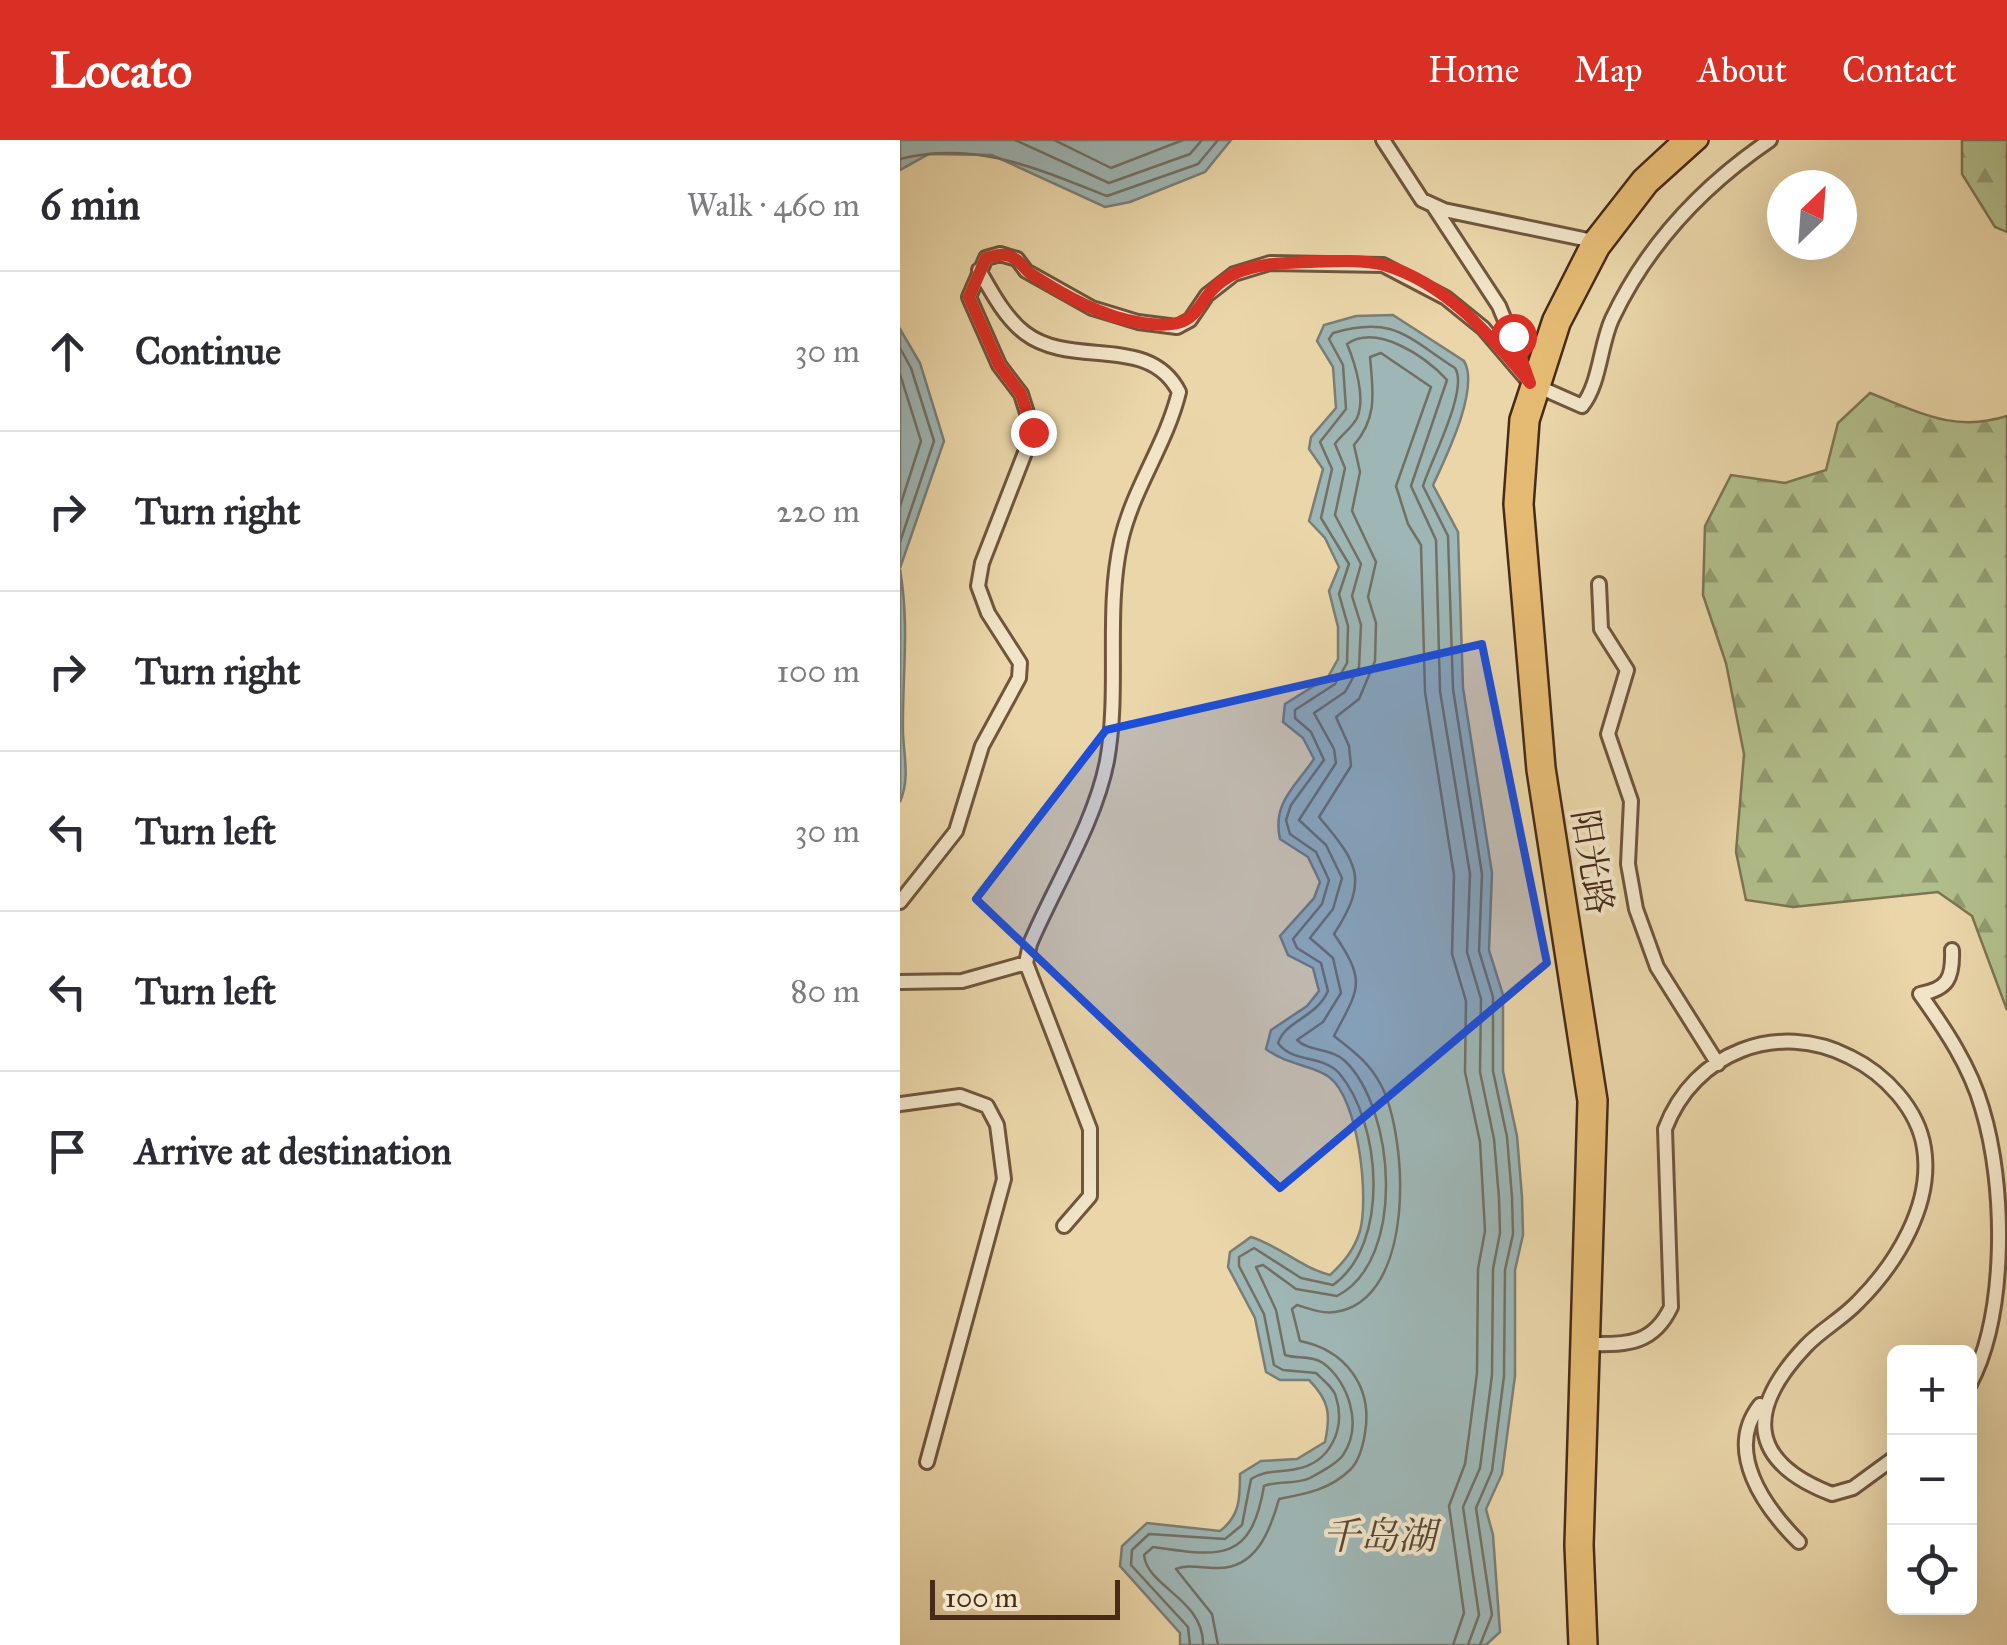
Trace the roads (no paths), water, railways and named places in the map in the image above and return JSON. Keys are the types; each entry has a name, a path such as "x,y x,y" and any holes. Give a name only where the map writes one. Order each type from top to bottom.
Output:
{"main road":[{"name":"阳光路","path":"1577,1645 1573,1546 1586,1101 1535,770 1512,504 1518,418 1598,242 1641,176 1681,140"},
{"name":"阳光路","path":"1598,242 1650,185 1700,140"},
{"name":"阳光路","path":"1535,387 1524,504 1547,768 1598,1100 1585,1546 1590,1645"}],"street":[{"path":"1383,140 1422,200 1598,242"},
{"path":"900,902 956,831 986,736 1019,678 1020,663 988,613 978,586 982,563 1033,432 1021,394 999,365 969,297 986,258 1000,254 1016,259 1026,271 1092,308 1138,322 1178,326 1190,320 1208,295 1234,274 1270,263 1383,265 1446,298 1483,328 1535,387 1584,405 1611,321 1646,258 1728,172 1770,140"},
{"path":"1432,204 1499,306 1535,387"},
{"path":"979,270 1023,332 1069,351 1129,356 1152,363 1169,373 1179,392 1172,418 1130,506 1114,578 1116,662 1103,778 1037,927 1026,962 1090,1129 1090,1196 1064,1226"},
{"path":"1599,584 1601,630 1627,670 1608,734 1631,802 1628,864 1636,909 1657,967 1718,1064"},
{"path":"1952,950 1953,970 1948,983 1941,990 1920,994 1950,1036 1982,1107 2000,1189 2004,1254 1995,1330 1977,1369"},
{"path":"900,982 962,981 1026,962"},
{"path":"1591,1344 1628,1345 1658,1332 1671,1307 1665,1129 1672,1110 1718,1064 1757,1042 1791,1038 1828,1046 1892,1086 1921,1128 1926,1160 1924,1195 1904,1241 1859,1302 1807,1345 1772,1388 1761,1418 1771,1453 1818,1489 1832,1494 1852,1488 1887,1463"},
{"path":"900,1104 960,1096 986,1106 1002,1150 1004,1180 926,1462"},
{"path":"1767,1401 1758,1407 1745,1432 1744,1455 1764,1500 1799,1542"}],"water":[{"path":"900,140 1231,140 1205,172 1130,202 1105,207 992,155 929,154 900,170"},
{"name":"千岛湖","path":"1393,315 1464,361 1468,373 1465,405 1433,485 1458,532 1463,688 1492,873 1489,950 1503,995 1503,1071 1517,1136 1522,1197 1523,1235 1515,1270 1515,1376 1502,1474 1486,1509 1493,1535 1500,1632 1486,1645 1180,1645 1180,1633 1120,1566 1122,1546 1147,1523 1220,1531 1235,1513 1240,1474 1261,1461 1297,1459 1325,1442 1327,1432 1324,1401 1309,1380 1280,1380 1266,1372 1255,1318 1228,1267 1230,1252 1251,1237 1330,1275 1355,1244 1360,1231 1362,1174 1348,1106 1329,1077 1266,1049 1271,1030 1307,1006 1319,991 1313,968 1288,955 1280,936 1314,898 1320,882 1308,857 1280,839 1278,826 1282,805 1314,759 1303,738 1283,722 1285,704 1328,677 1338,659 1338,627 1329,591 1339,567 1325,538 1309,521 1323,469 1309,449 1311,437 1336,408 1333,367 1317,341 1324,325 1356,316"},
{"path":"900,329 920,363 944,441 900,568"},
{"path":"900,569 905,612 906,768 900,802"}]}
